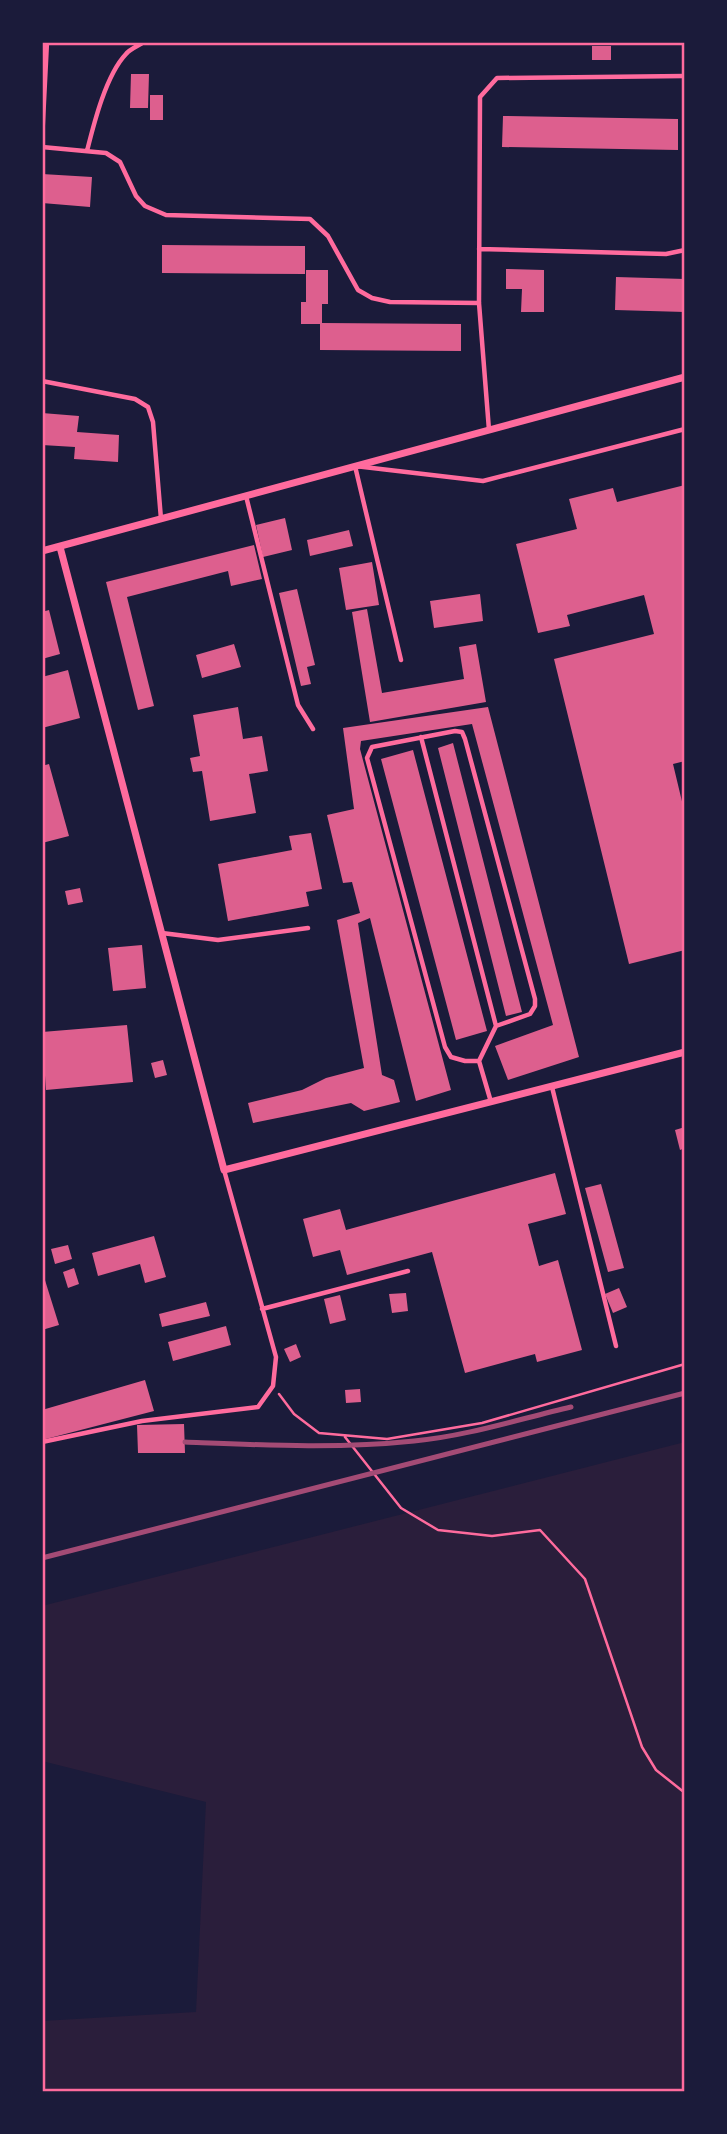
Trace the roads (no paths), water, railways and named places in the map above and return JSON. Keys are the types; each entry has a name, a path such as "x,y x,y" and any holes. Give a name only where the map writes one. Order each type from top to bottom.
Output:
{"street":[{"path":"42,551 685,377"},
{"path":"60,547 224,1170 685,1052"}],"lane":[{"path":"42,141 47,42"},
{"path":"87,151 97,111 113,75 126,54 144,42"},
{"path":"489,430 479,303 480,97 497,78 685,76"},
{"path":"42,147 106,153 120,162 136,196 145,206 166,215 310,219 328,236 358,290 372,298 390,302 479,303"},
{"path":"479,249 666,254 685,250"},
{"path":"42,381 135,399 148,407 153,422 161,519"},
{"path":"401,660 355,466 483,481 685,429"},
{"path":"246,496 298,705 313,729"},
{"path":"479,1061 466,1061 451,1056 445,1047 367,758 372,747 462,732 535,999 535,1006 530,1014 496,1026"},
{"path":"421,737 496,1026 479,1061 491,1102"},
{"path":"162,933 218,940 308,929"},
{"path":"552,1086 616,1346"},
{"path":"42,1442 142,1421 258,1407 273,1386 276,1357 224,1170"},
{"path":"262,1309 408,1271"}],"railway":[{"path":"42,1558 685,1393"},
{"path":"185,1442 328,1446 414,1441 473,1431 571,1407"}]}
